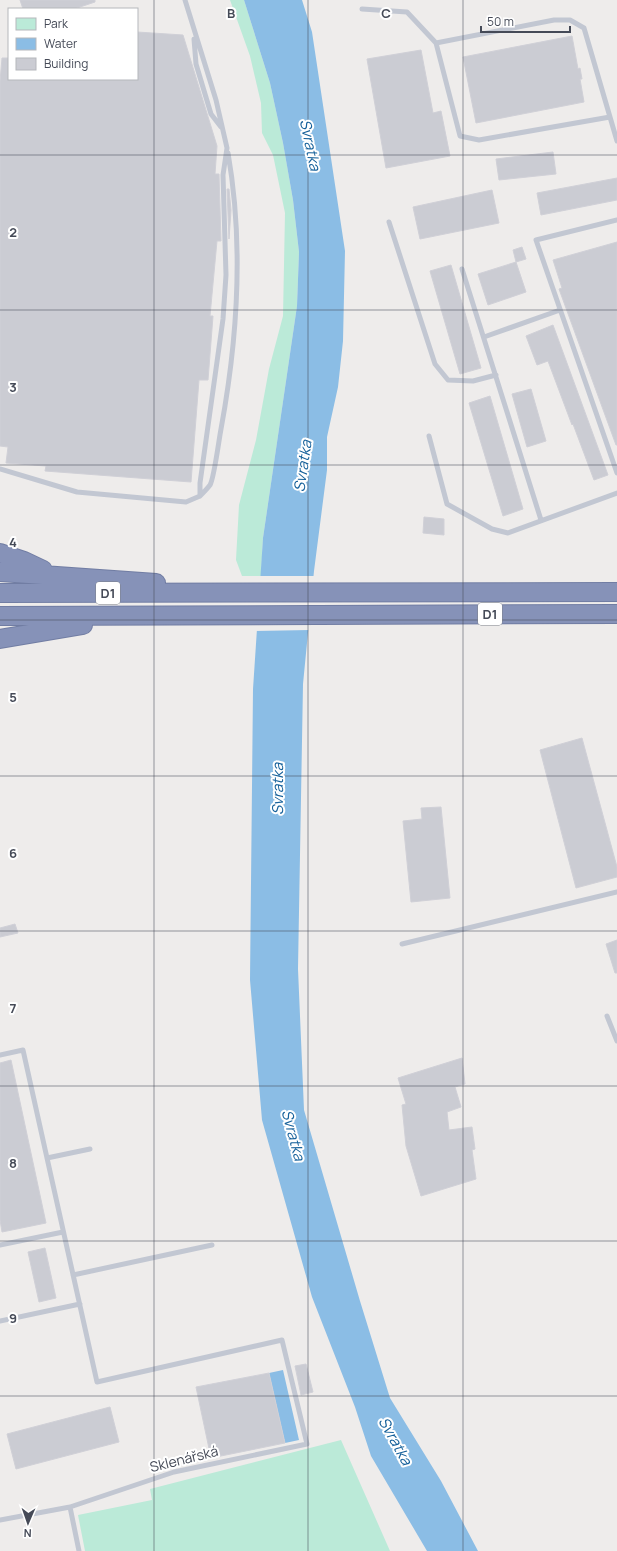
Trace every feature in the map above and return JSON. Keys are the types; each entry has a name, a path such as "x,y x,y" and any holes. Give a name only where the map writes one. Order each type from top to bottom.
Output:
{"highway":[{"path":"0,553 24,561 53,575"},
{"path":"0,572 151,582 216,593"},
{"name":"D1","path":"0,593 617,592"},
{"name":"D1","path":"0,616 617,614"},
{"path":"0,639 143,616"}],"lane":[{"path":"0,469 77,492 186,502 200,496 211,484 227,396 236,319 238,272 237,223 234,186 223,129 216,100 186,0"},
{"path":"362,9 407,12 436,43 460,136 478,140 610,117"},
{"path":"436,43 554,20 570,20 584,28 617,141"},
{"path":"193,26 196,64 211,114 223,129"},
{"path":"200,496 200,483 223,319 226,275 223,175 227,148"},
{"path":"617,220 536,240 617,473"},
{"path":"389,222 435,364 448,380 474,381 496,375"},
{"path":"462,269 541,520"},
{"path":"484,337 560,310"},
{"path":"430,436 447,504 492,529 508,533 617,493"},
{"path":"402,944 617,892"},
{"path":"607,1016 617,1041"},
{"path":"0,1055 23,1050 80,1304 0,1321"},
{"path":"47,1158 90,1148"},
{"path":"0,1245 63,1232"},
{"path":"73,1275 212,1245"},
{"name":"Sklenářská","path":"0,1520 70,1507 174,1472 307,1444 282,1340 97,1382 80,1304"},
{"path":"70,1507 79,1551"}],"green space":[{"path":"230,0 244,0 270,83 293,200 299,252 297,306 263,538 261,576 242,576 236,560 239,505 256,440 269,369 283,316 285,213 273,155 262,133 261,103 250,56"},
{"path":"341,1440 390,1551 85,1551 78,1515 152,1500 150,1489"}],"water":[{"name":"Svratka","path":"244,0 302,0 312,32 345,251 343,341 338,387 327,437 327,470 314,571 303,684 298,969 304,1110 390,1398 441,1481 478,1551 427,1551 371,1456 355,1407 312,1297 262,1120 250,980 253,689 263,538 297,306 299,252 293,200 270,83"},
{"path":"283,1370 299,1440 285,1443 269,1373"}],"pier":[{"path":"259,576 315,576 310,630 255,631"}],"building":[{"path":"20,0 95,0 95,2 77,8 23,8"},
{"path":"138,32 183,35 217,146 215,174 219,174 221,241 217,241 210,316 213,316 208,380 199,380 191,482 45,471 46,466 6,463 8,447 0,446 0,81 2,58 8,58 8,80 138,80"},
{"path":"572,36 578,69 580,68 582,79 580,79 584,102 476,123 463,57"},
{"path":"421,50 433,113 441,111 450,156 386,168 367,59"},
{"path":"553,152 556,174 499,180 496,159"},
{"path":"617,178 617,200 541,215 537,193"},
{"path":"227,189 229,189 231,210 229,239"},
{"path":"492,190 499,223 420,239 413,207"},
{"path":"617,242 616,445 559,289 562,288 553,260"},
{"path":"522,247 526,259 516,262 513,250"},
{"path":"516,262 526,292 488,305 478,274"},
{"path":"451,265 481,368 460,374 430,271"},
{"path":"553,325 608,475 594,480 548,361 537,365 526,336"},
{"path":"531,389 546,441 527,447 512,394"},
{"path":"490,396 523,509 503,516 469,403"},
{"path":"424,517 444,519 444,535 423,533"},
{"path":"582,738 617,867 617,877 576,888 540,750"},
{"path":"441,807 450,898 411,902 403,821 422,819 421,808"},
{"path":"15,924 18,933 0,937 0,928"},
{"path":"617,940 617,973 615,973 606,944"},
{"path":"462,1058 465,1084 455,1087 461,1107 447,1112 449,1130 472,1127 475,1149 472,1150 476,1179 421,1196 406,1146 402,1105 406,1104 398,1078"},
{"path":"11,1060 46,1223 2,1232 0,1220 0,1063"},
{"path":"45,1248 56,1298 39,1302 28,1252"},
{"path":"306,1364 313,1392 301,1395 295,1366"},
{"path":"269,1373 285,1443 211,1458 196,1387"},
{"path":"110,1407 119,1442 16,1469 7,1434"}]}
